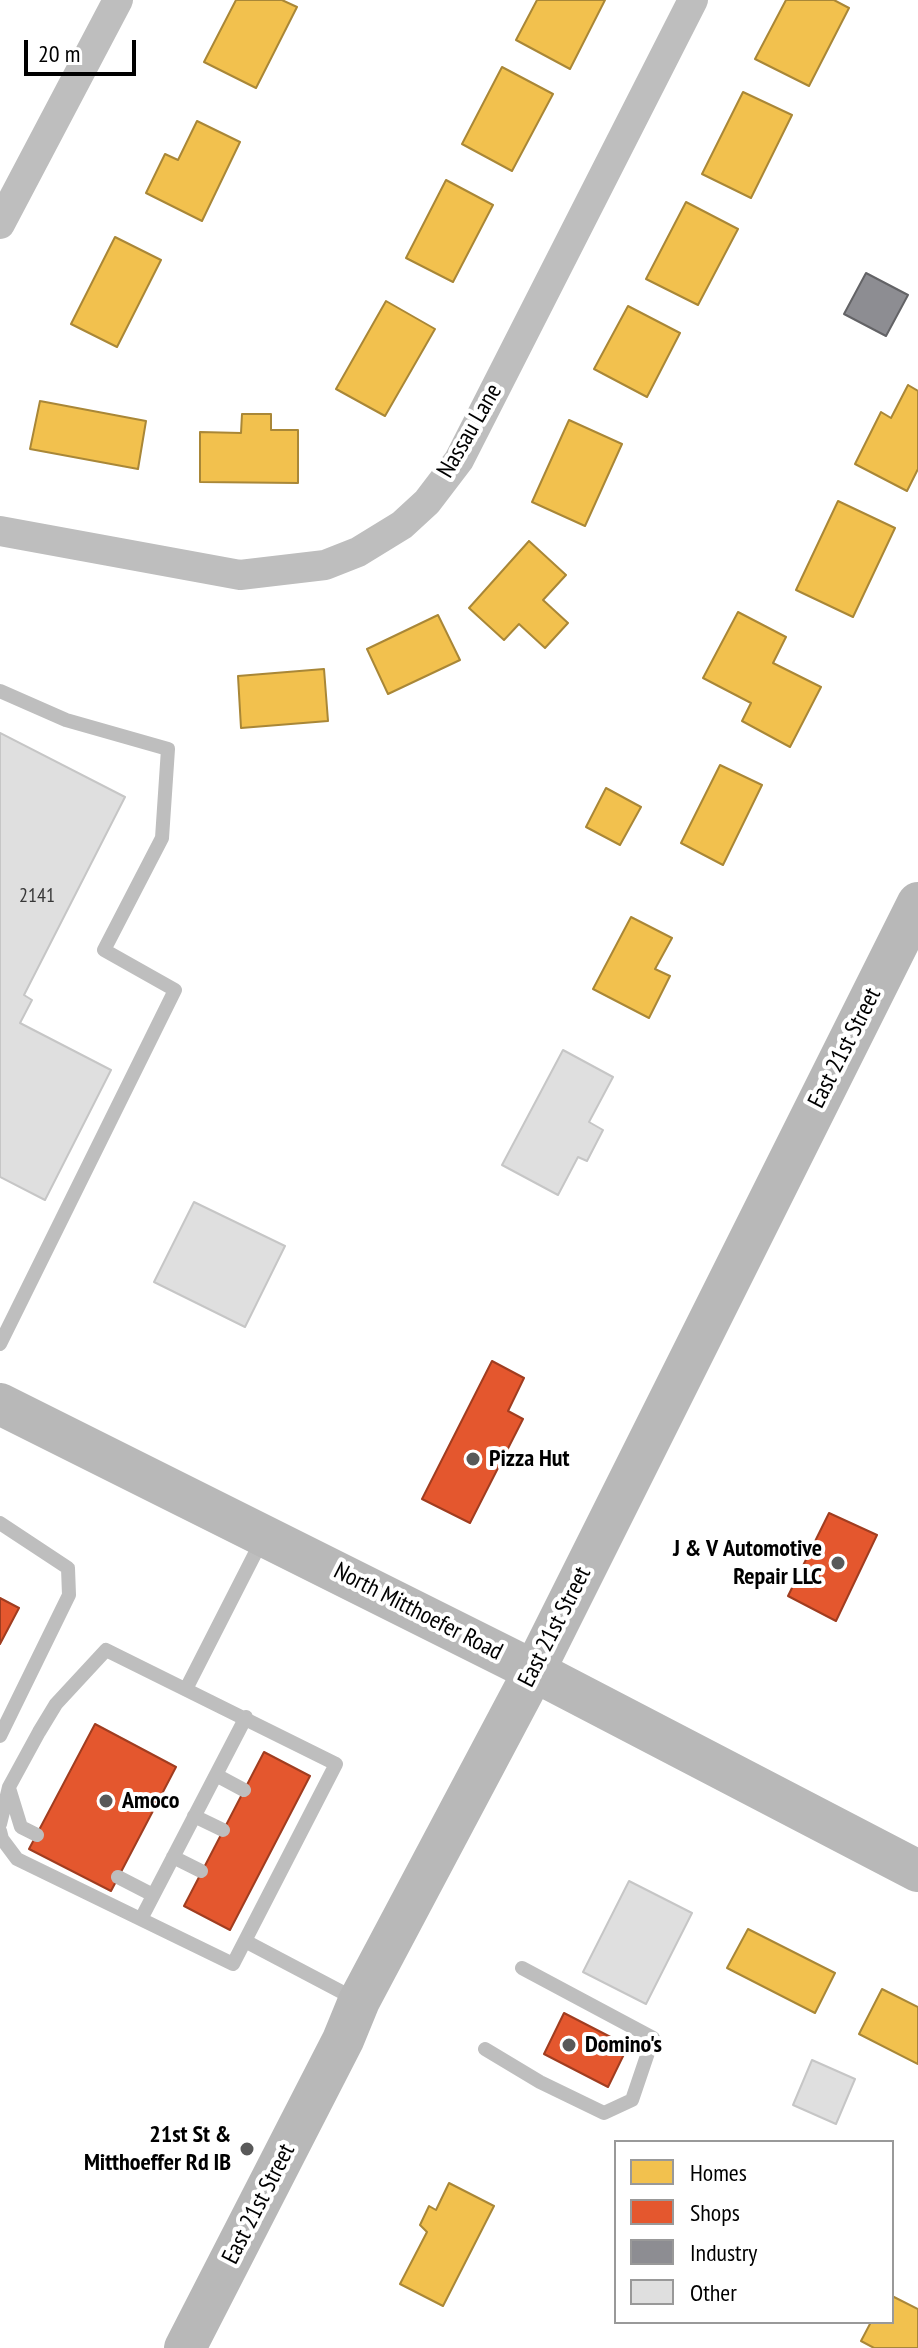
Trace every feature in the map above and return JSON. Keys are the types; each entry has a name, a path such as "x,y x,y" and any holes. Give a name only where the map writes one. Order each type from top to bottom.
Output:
{"main road":[{"name":"East 21st Street","path":"185,2348 343,2040 359,2001 534,1671 918,903"},
{"name":"North Mitthoefer Road","path":"0,1404 534,1671 918,1871"}],"street":[{"path":"0,224 118,0"},
{"name":"Nassau Lane","path":"0,531 240,575 325,565 358,552 402,525 427,502 459,460 693,0"}],"lane":[{"path":"0,691 66,720 168,749 162,838 104,950 175,990 0,1344"},
{"path":"0,1523 68,1568 69,1595 0,1736"},
{"path":"186,1689 265,1535"},
{"path":"0,1824 9,1787 56,1704 106,1650 336,1764 233,1964 17,1859 2,1839 0,1831"},
{"path":"141,1919 246,1717"},
{"path":"216,1775 244,1790"},
{"path":"9,1787 21,1827 37,1835"},
{"path":"291,1814 306,1822"},
{"path":"194,1816 223,1830"},
{"path":"269,1855 284,1864"},
{"path":"173,1857 201,1871"},
{"path":"118,1877 153,1895"},
{"path":"248,1896 264,1903"},
{"path":"245,1941 359,2001"},
{"path":"485,2049 540,2082 604,2113 632,2100 653,2038 522,1968"}],"building: Homes":[{"path":"236,0 282,0 297,7 256,88 204,62"},
{"path":"537,0 605,0 570,69 516,40"},
{"path":"786,0 834,0 849,8 809,86 755,59"},
{"path":"502,67 553,94 512,171 462,144"},
{"path":"743,92 792,115 751,198 702,174"},
{"path":"197,121 240,142 202,221 146,193 165,154 178,160"},
{"path":"446,180 493,205 453,282 406,258"},
{"path":"686,202 738,229 698,305 646,279"},
{"path":"115,237 161,260 117,347 71,324"},
{"path":"386,301 435,329 385,416 336,389"},
{"path":"628,306 680,333 647,397 594,369"},
{"path":"908,385 918,391 918,469 907,491 855,464 881,412 891,418"},
{"path":"40,401 146,421 138,469 30,449"},
{"path":"242,414 271,414 271,430 298,430 298,483 200,482 200,432 241,433"},
{"path":"569,420 622,444 585,526 532,502"},
{"path":"838,501 895,528 853,617 796,590"},
{"path":"529,541 566,575 543,600 568,623 545,648 519,624 504,640 469,608"},
{"path":"738,612 786,637 773,663 821,687 790,747 742,721 751,703 703,678"},
{"path":"438,615 460,660 388,694 367,649"},
{"path":"324,669 328,721 241,728 238,676"},
{"path":"720,765 762,785 723,865 681,843"},
{"path":"606,788 641,807 620,845 586,827"},
{"path":"631,917 672,938 655,969 670,976 649,1018 593,989"},
{"path":"748,1929 835,1973 815,2013 727,1968"},
{"path":"882,1989 918,2007 918,2064 859,2034"},
{"path":"449,2183 494,2206 443,2306 400,2284 427,2232 420,2225 429,2206 436,2210"},
{"path":"894,2297 918,2309 918,2348 874,2348 861,2341 870,2324 894,2324"}],"building: Shops":[{"name":"Pizza Hut","path":"492,1361 524,1378 508,1411 523,1419 470,1523 422,1499"},
{"path":"829,1513 877,1535 836,1621 788,1596"},
{"path":"0,1598 19,1608 0,1644"},
{"name":"Amoco","path":"95,1724 176,1767 111,1891 29,1849"},
{"path":"264,1752 310,1776 230,1930 184,1906"},
{"path":"564,2013 628,2046 608,2087 544,2054"}],"building: Industry":[{"path":"866,273 908,295 886,336 844,314"}],"building: Other":[{"path":"0,733 125,797 24,995 32,1000 20,1023 111,1070 45,1200 0,1177"},
{"path":"563,1050 613,1077 589,1122 603,1130 587,1161 578,1157 558,1195 502,1165"},
{"path":"194,1202 285,1246 245,1327 154,1282"},
{"path":"629,1881 692,1913 646,2004 583,1972"},
{"path":"812,2060 855,2079 836,2124 793,2105"}],"place":[{"name":"Pizza Hut","path":"473,1459"},
{"name":"J & V Automotive Repair LLC","path":"838,1563"},
{"name":"Amoco","path":"106,1801"},
{"name":"Domino's","path":"569,2045"},
{"name":"21st St & Mitthoeffer Rd IB","path":"247,2149"}]}
